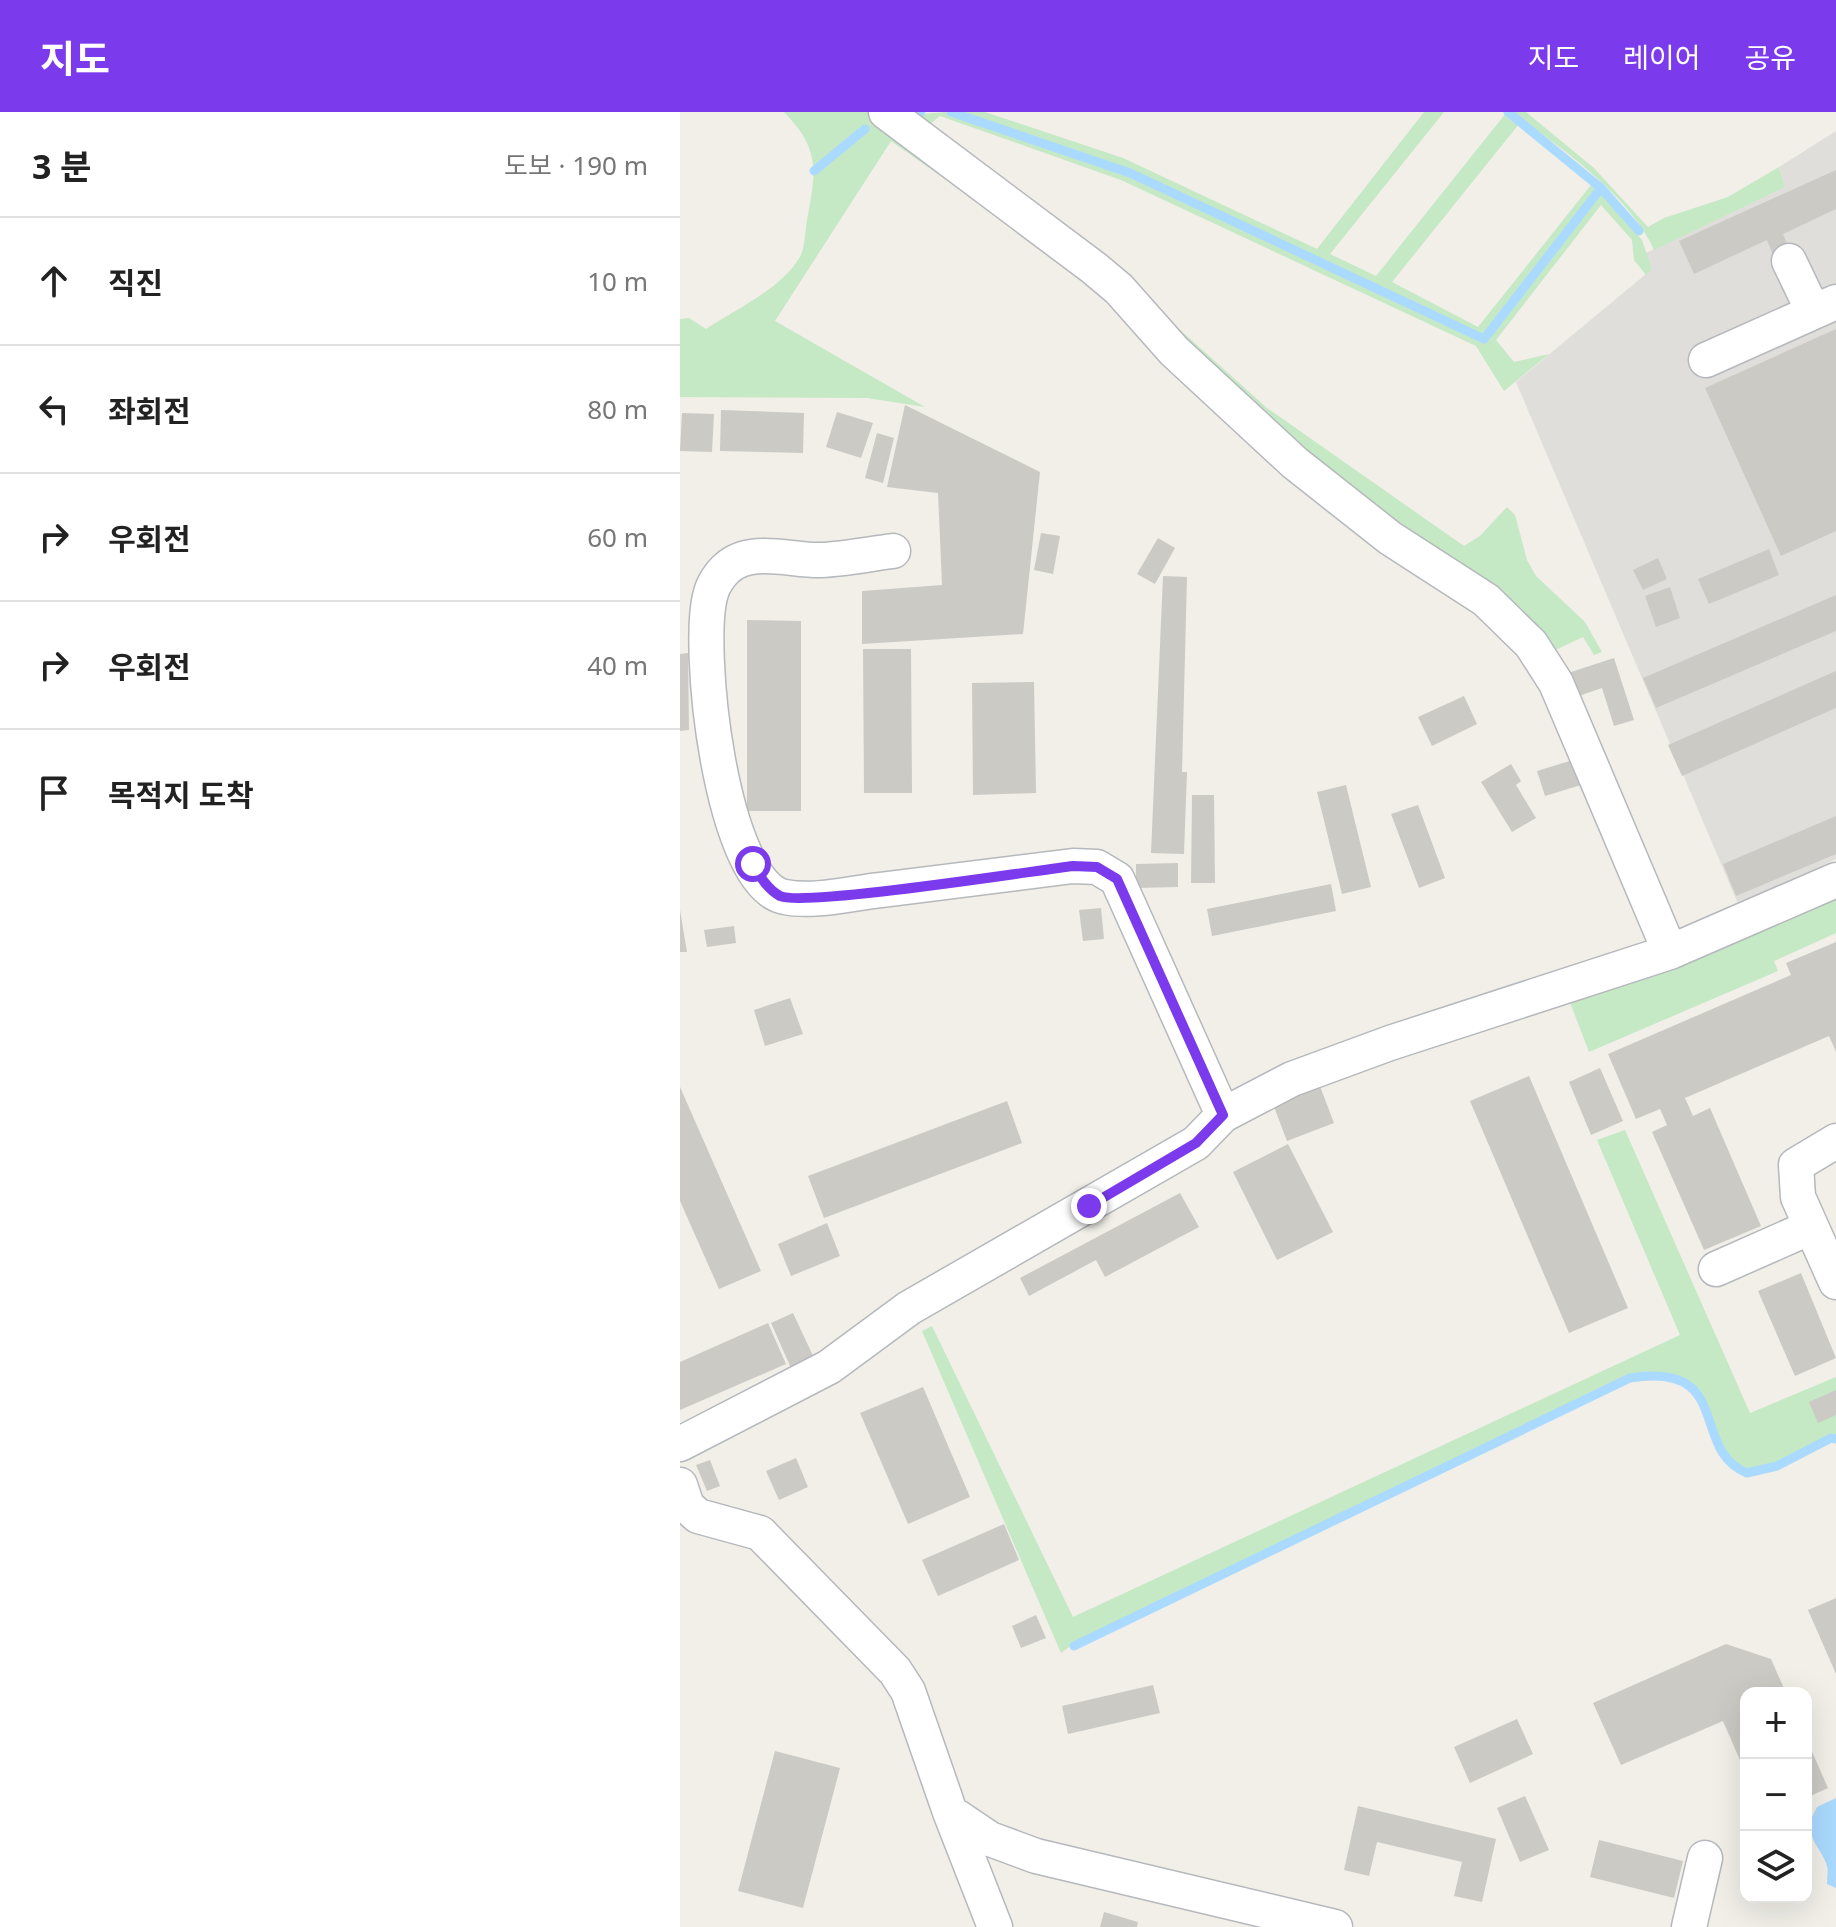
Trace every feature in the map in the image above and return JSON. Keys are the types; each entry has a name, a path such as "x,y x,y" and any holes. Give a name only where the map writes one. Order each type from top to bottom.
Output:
{"street":[{"path":"886,112 1103,275 1174,351 1255,428 1390,538 1486,600 1531,644 1556,683 1670,952"},
{"path":"1706,360 1824,307 1789,261"},
{"path":"893,551 821,560 753,556 728,567 711,591 706,632 716,757 728,809 753,864 766,886 783,897 864,892 1073,866 1097,867 1117,879 1223,1115"},
{"path":"680,1444 829,1367 909,1308 1196,1143 1223,1115 1292,1079 1390,1043 1670,952 1836,880"},
{"path":"1836,1141 1796,1165 1798,1197 1836,1282"},
{"path":"1716,1269 1811,1227"},
{"path":"680,1485 687,1506 698,1516 760,1533 895,1671 917,1712 950,1812 995,1927"},
{"path":"950,1812 990,1839 1036,1856 1335,1927"},
{"path":"1689,1927 1705,1858"}],"shaded area":[{"path":"1836,131 1836,859 1739,906 1516,382 1652,269 1644,254 1785,187 1779,167"}],"green space":[{"path":"784,112 876,112 1090,272 962,191 891,141 775,321 925,407 867,398 680,397 680,319 689,318 706,329 770,289 792,268 802,253 813,162 804,138"},
{"path":"945,112 1127,175 1485,342 1601,193 1642,240 1652,269 1646,275 1634,260 1632,240 1601,205 1496,340 1514,362 1549,354 1504,391 1476,346 1121,180 940,116 930,124 1169,320 1267,408 1464,546 1480,536 1507,507 1515,515 1527,560 1536,576 1585,622 1602,652 1594,655 1583,637 1547,654 1331,482 904,116"},
{"path":"959,112 985,112 1123,158 1317,249 1424,112 1444,112 1330,254 1376,276 1506,113 1519,124 1392,282 1478,327 1591,185 1597,189 1483,336 1130,171"},
{"path":"1512,112 1526,112 1594,168 1648,227 1664,218 1728,197 1779,167 1785,187 1654,250 1629,210 1611,192 1572,156"},
{"path":"1836,887 1836,933 1774,961 1778,971 1589,1052 1568,997"},
{"path":"1625,1130 1750,1413 1836,1377 1836,1437 1830,1436 1776,1464 1747,1471 1730,1459 1720,1444 1708,1408 1699,1393 1685,1381 1663,1375 1629,1376 1073,1644 1061,1653 922,1331 932,1326 1073,1617 1680,1335 1597,1140"}],"water":[{"path":"1836,1798 1836,1888 1827,1884 1827,1865 1812,1838 1812,1817 1817,1807"}],"building":[{"path":"1836,170 1836,209 1783,234 1789,248 1773,255 1767,240 1694,274 1679,241"},
{"path":"1836,329 1836,531 1781,556 1705,388"},
{"path":"905,405 1040,472 1023,634 862,644 862,591 942,585 938,493 887,487"},
{"path":"721,410 804,413 803,453 720,451"},
{"path":"837,412 873,423 861,458 826,447"},
{"path":"682,413 714,414 712,452 680,451"},
{"path":"877,433 894,438 883,483 865,478"},
{"path":"1041,533 1060,536 1053,574 1034,570"},
{"path":"1158,538 1175,548 1155,584 1137,574"},
{"path":"1769,549 1779,575 1709,604 1698,579"},
{"path":"1658,558 1667,579 1643,590 1633,570"},
{"path":"1163,576 1187,577 1182,772 1187,772 1184,854 1151,853"},
{"path":"1670,587 1680,618 1656,627 1645,596"},
{"path":"1836,595 1836,631 1656,708 1643,678"},
{"path":"747,620 801,621 801,811 747,811"},
{"path":"863,649 911,649 912,793 864,793"},
{"path":"688,653 689,730 680,731 680,654"},
{"path":"1614,658 1634,720 1614,726 1602,688 1573,698 1565,674"},
{"path":"1836,671 1836,708 1682,776 1668,745"},
{"path":"1034,682 1036,793 973,795 972,683"},
{"path":"1464,696 1477,724 1432,746 1418,717"},
{"path":"1576,759 1584,784 1545,796 1537,771"},
{"path":"1511,764 1521,781 1516,785 1536,818 1512,832 1481,782"},
{"path":"1346,785 1371,887 1342,894 1317,792"},
{"path":"1192,795 1214,795 1215,883 1191,883"},
{"path":"1418,805 1445,878 1419,888 1391,814"},
{"path":"1836,816 1836,854 1736,896 1723,864"},
{"path":"1178,863 1178,887 1136,888 1136,864"},
{"path":"1331,884 1336,911 1212,936 1207,909"},
{"path":"1101,908 1104,939 1083,941 1079,910"},
{"path":"680,910 687,952 680,952"},
{"path":"734,926 736,943 707,947 704,930"},
{"path":"1836,942 1836,1052 1829,1036 1685,1098 1693,1116 1710,1108 1761,1226 1704,1250 1652,1132 1667,1125 1660,1109 1636,1119 1608,1054 1791,975 1786,963"},
{"path":"790,998 803,1034 765,1046 754,1010"},
{"path":"1600,1068 1623,1121 1591,1135 1569,1082"},
{"path":"1529,1076 1628,1308 1569,1333 1470,1101"},
{"path":"1318,1081 1334,1123 1287,1141 1271,1099"},
{"path":"680,1087 761,1271 719,1289 680,1201"},
{"path":"1007,1101 1022,1143 824,1218 808,1176"},
{"path":"1288,1144 1333,1232 1277,1260 1233,1172"},
{"path":"1180,1193 1199,1227 1105,1277 1096,1260 1029,1296 1020,1278"},
{"path":"827,1223 840,1256 791,1276 778,1244"},
{"path":"1801,1273 1836,1358 1795,1376 1758,1291"},
{"path":"793,1313 814,1358 791,1368 771,1323"},
{"path":"768,1323 786,1364 680,1410 680,1362"},
{"path":"923,1387 970,1497 908,1524 860,1413"},
{"path":"1836,1390 1836,1415 1818,1423 1809,1402"},
{"path":"796,1458 808,1487 779,1500 766,1471"},
{"path":"710,1460 720,1486 707,1491 696,1465"},
{"path":"1004,1524 1019,1560 938,1596 922,1560"},
{"path":"1836,1598 1836,1674 1808,1610"},
{"path":"1036,1615 1046,1638 1021,1648 1012,1626"},
{"path":"1726,1644 1771,1659 1783,1687 1740,1687 1740,1760 1723,1721 1621,1765 1593,1703"},
{"path":"1153,1685 1160,1713 1068,1734 1062,1706"},
{"path":"1517,1719 1533,1754 1470,1783 1454,1747"},
{"path":"775,1751 840,1768 803,1908 738,1891"},
{"path":"1812,1752 1828,1788 1812,1795"},
{"path":"1525,1796 1549,1850 1520,1862 1497,1808"},
{"path":"1358,1806 1496,1839 1482,1902 1454,1896 1462,1862 1377,1842 1369,1876 1344,1870"},
{"path":"1599,1840 1683,1861 1674,1898 1590,1877"},
{"path":"1104,1912 1138,1922 1137,1927 1100,1927"}],"waterway":[{"path":"904,113 921,112"},
{"path":"951,112 1130,173 1484,339 1601,188"},
{"path":"1508,112 1601,188 1639,231"},
{"path":"814,171 865,129"},
{"path":"1074,1646 1630,1378 1663,1376 1684,1382 1706,1410 1719,1446 1730,1462 1747,1473 1777,1466 1831,1438 1836,1439"}],"route":[{"path":"753,864 766,886 783,897 806,898 1073,866 1097,867 1117,879 1223,1115 1196,1143 1089,1206"}]}
